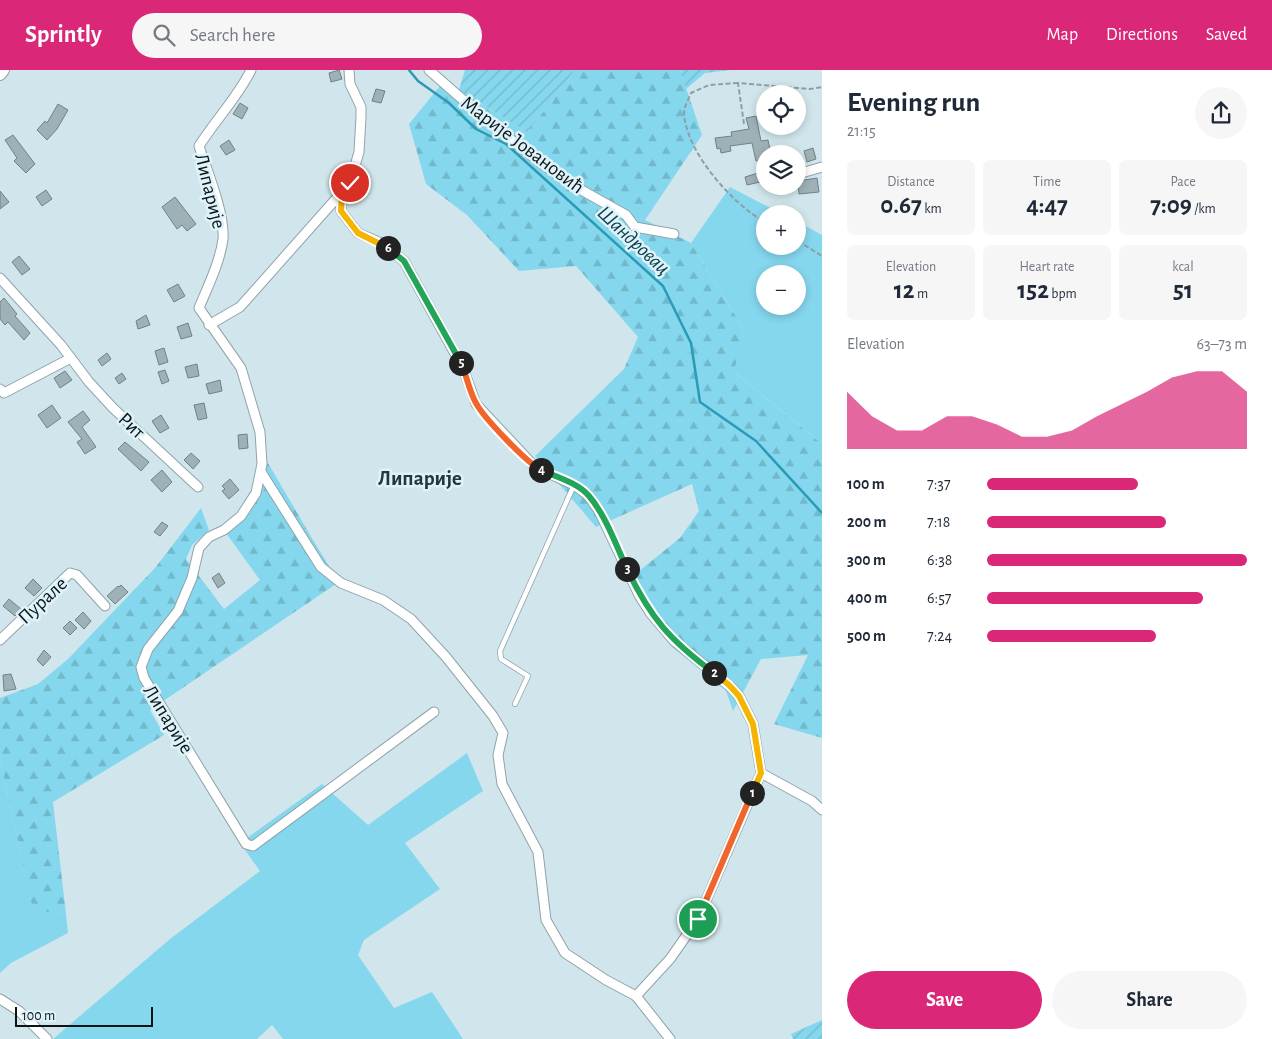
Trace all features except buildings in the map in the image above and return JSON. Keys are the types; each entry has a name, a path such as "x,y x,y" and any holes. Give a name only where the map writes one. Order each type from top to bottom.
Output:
{"main road":[{"path":"0,74 3,70"}],"street":[{"name":"Липарије","path":"251,70 245,83 218,117 199,146 220,215 223,237 220,255 199,308 209,325 225,342 241,368 260,432 262,464 256,493 240,516 224,530 209,537 199,548 192,578 178,611 148,649 141,667 144,678 246,844 253,846 287,823 434,712"},
{"path":"209,325 240,307 350,183 359,152 361,107 350,84 349,70"},
{"name":"Марије Јовановић","path":"429,70 486,120 542,164 576,187 626,215 634,227 674,234"},
{"path":"806,172 822,167"},
{"path":"342,192 341,211 358,233 381,243 404,261 463,368 476,404 535,467 574,485 588,495 599,511 639,595 651,614 674,641 729,685 739,696 753,724 761,773 698,919 670,959 636,996"},
{"name":"Рит","path":"0,278 113,408 198,487"},
{"path":"0,389 4,393 71,358"},
{"path":"260,472 321,567 341,583 383,600 411,618 446,657 493,716 503,733 498,755 502,784 538,852 546,920 565,954 606,980 636,996 670,1039"},
{"name":"Пурале","path":"0,640 70,573 77,575 105,606"},
{"path":"761,773 812,801 822,810"},
{"path":"0,1000 19,1010 47,1039"}],"lane":[{"path":"515,704 528,676 500,659 500,651 574,485"}],"path":[{"path":"738,83 744,124"},
{"path":"756,215 719,184 696,153 686,126 684,109 691,93 709,85 738,83 810,89 822,87"},
{"path":"806,245 822,256"}],"green space":[{"path":"465,70 574,70 567,82 527,132 459,90"},
{"path":"574,70 680,70 702,135 645,220 691,243 743,328 734,372 822,444 822,738 774,724 808,655 761,659 733,711 726,691 671,646 644,610 629,579 680,538 699,511 692,484 596,527 535,456 624,369 638,337 576,266 519,271 467,215 426,184 409,124 444,81 527,132 567,82"},
{"path":"680,70 731,70 705,73 686,89"},
{"path":"730,187 765,205 756,205 756,255 806,255 806,226 822,235 822,444 733,371 743,328 691,243"},
{"path":"268,463 339,582 150,710 164,735 53,802 66,914 33,910 0,760 0,698 38,684 68,659 155,568 201,508 209,530 192,545 186,559 224,609 260,580 223,529 232,521"},
{"path":"467,753 483,791 405,843 440,889 364,940 358,955 394,1008 432,992 463,1039 283,1039 272,1025 257,1039 53,1039 170,939 260,871 240,843 322,784 368,825"},
{"path":"0,760 33,909 66,914 68,933 11,963 0,973"},
{"path":"822,1020 822,1039 793,1039 791,1034"}],"waterway":[{"name":"Шандровац","path":"409,70 418,81 449,103 476,129 506,144 663,286 691,343 700,402 756,441 822,513"}],"district":[{"name":"Липарије","path":"420,478"}],"route":[{"path":"350,183 342,192 341,211 358,233 381,243 404,261 443,328 463,368 476,404 535,467 574,485 588,495 599,511 639,595 651,614 674,641 729,685 739,696 753,724 761,773 698,919"}]}
